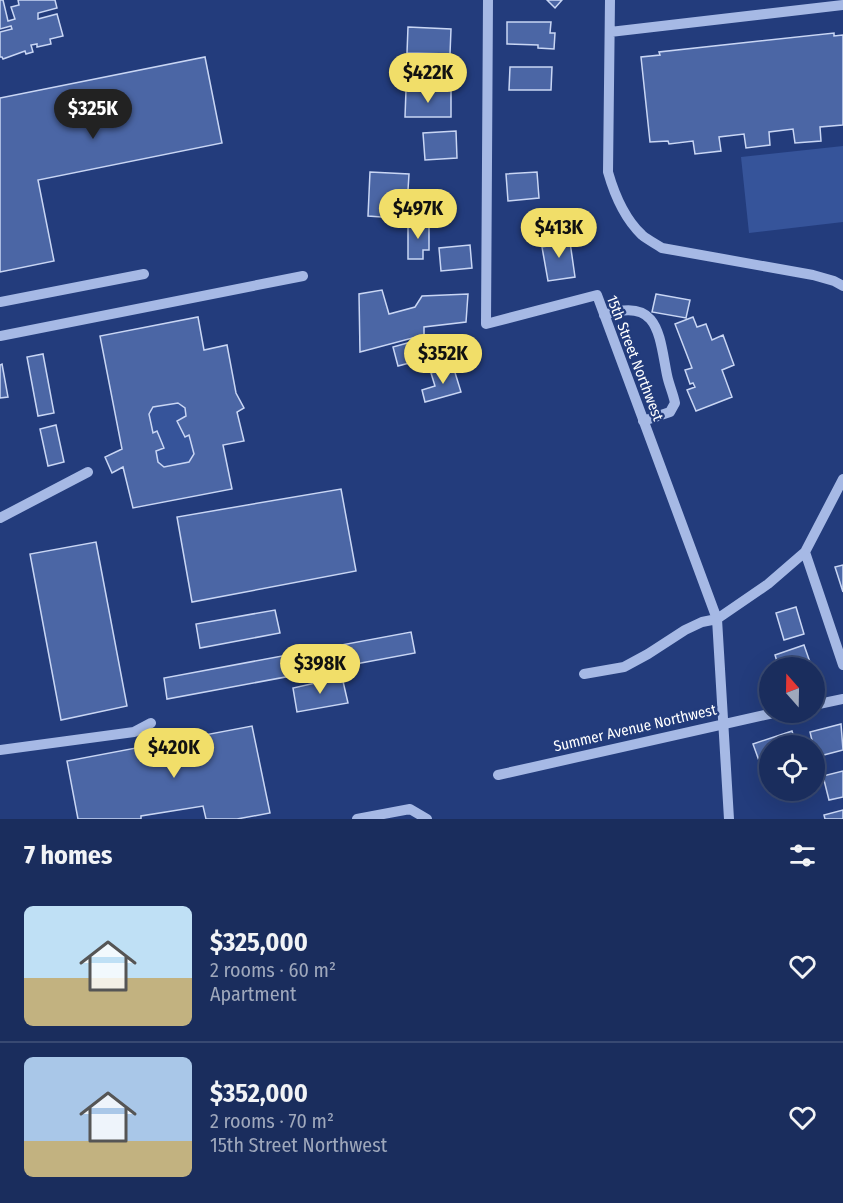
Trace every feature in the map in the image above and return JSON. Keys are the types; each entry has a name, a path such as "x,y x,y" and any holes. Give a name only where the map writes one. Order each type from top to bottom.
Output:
{"street":[{"name":"15th Street Northwest","path":"488,0 486,324 597,295 717,619 729,819"},
{"path":"610,0 608,172 612,187 623,208 641,234 662,248 813,275 843,286"},
{"path":"609,32 843,5"},
{"path":"0,302 144,274"},
{"path":"0,336 303,276"},
{"path":"604,315 620,310 635,311 645,315 657,328 675,403 670,412 644,421"},
{"path":"0,518 88,472"},
{"path":"584,674 624,667 685,630 702,622 717,619 768,584 806,552 843,479"},
{"path":"806,552 843,665"},
{"path":"825,703 843,699"},
{"name":"Summer Avenue Northwest","path":"498,775 759,716"},
{"path":"0,750 134,732 151,723"},
{"path":"357,819 410,809 427,819"}],"shaded area":[{"path":"843,146 843,222 749,233 741,157"},
{"path":"178,403 185,408 194,454 189,462 164,467 158,462 156,451 164,448 157,432 153,433 150,412 153,407"}],"building":[{"path":"0,0 3,0 8,21 15,19 11,7 19,5 18,0 55,0 57,8 38,13 38,19 57,14 63,36 50,39 51,44 37,47 37,44 31,45 33,52 26,54 25,51 3,59 0,57 0,32 12,29 11,26 0,29"},
{"path":"547,0 562,0 555,8"},
{"path":"507,22 551,22 550,33 555,33 554,49 538,48 538,45 507,44"},
{"path":"408,27 451,29 450,54 407,53"},
{"path":"834,33 834,36 843,35 843,125 820,127 821,141 795,143 793,129 769,132 770,145 746,148 744,134 719,137 721,151 695,154 693,141 669,144 668,141 650,142 641,57 660,55 659,52"},
{"path":"205,57 222,143 38,180 54,261 0,272 0,98"},
{"path":"401,59 444,60 444,85 400,84"},
{"path":"510,67 552,67 551,90 509,90"},
{"path":"406,90 451,91 451,117 405,117"},
{"path":"456,131 457,158 425,160 423,133"},
{"path":"370,172 409,174 408,190 396,190 395,218 368,216"},
{"path":"537,172 539,198 508,201 506,174"},
{"path":"408,224 429,224 429,250 423,250 423,259 408,259"},
{"path":"569,235 575,277 548,281 542,247 554,245 553,237"},
{"path":"470,245 472,268 441,271 439,248"},
{"path":"382,290 389,314 415,307 422,296 468,294 466,322 424,327 424,335 360,352 359,294"},
{"path":"656,294 690,300 686,318 652,312"},
{"path":"198,317 204,350 227,345 236,393 244,408 237,412 244,441 223,445 232,489 133,508 123,467 112,473 105,457 122,449 100,336","holes":["178,403 185,408 186,416 177,421 185,437 189,435 194,454 189,462 164,467 158,462 156,451 164,448 157,431 153,433 149,414 153,407"]},
{"path":"693,317 697,327 706,324 712,340 723,335 734,365 722,370 732,397 696,411 687,390 695,387 693,383 690,384 685,370 692,368 675,324"},
{"path":"436,335 437,339 447,336 448,340 458,337 461,349 398,366 393,347"},
{"path":"43,354 54,413 38,416 27,357"},
{"path":"2,364 8,397 0,398 0,365"},
{"path":"453,366 461,392 425,402 422,390 435,386 431,373"},
{"path":"56,425 64,462 48,466 40,429"},
{"path":"341,489 356,571 192,602 177,517"},
{"path":"96,542 127,706 61,720 30,554"},
{"path":"843,565 843,592 835,567"},
{"path":"796,607 804,634 784,640 776,613"},
{"path":"275,610 280,633 200,648 196,624"},
{"path":"411,632 415,653 167,699 164,678"},
{"path":"804,645 808,657 776,657 775,655"},
{"path":"342,677 348,703 297,712 293,688"},
{"path":"841,724 843,750 825,755 825,735 811,735 810,732"},
{"path":"252,726 270,813 237,819 206,819 203,806 141,816 141,819 78,819 67,761"},
{"path":"792,731 793,735 780,735"},
{"path":"759,742 759,761 753,744"},
{"path":"843,771 843,797 829,800 825,776"},
{"path":"843,810 843,819 825,819 824,815"}]}
